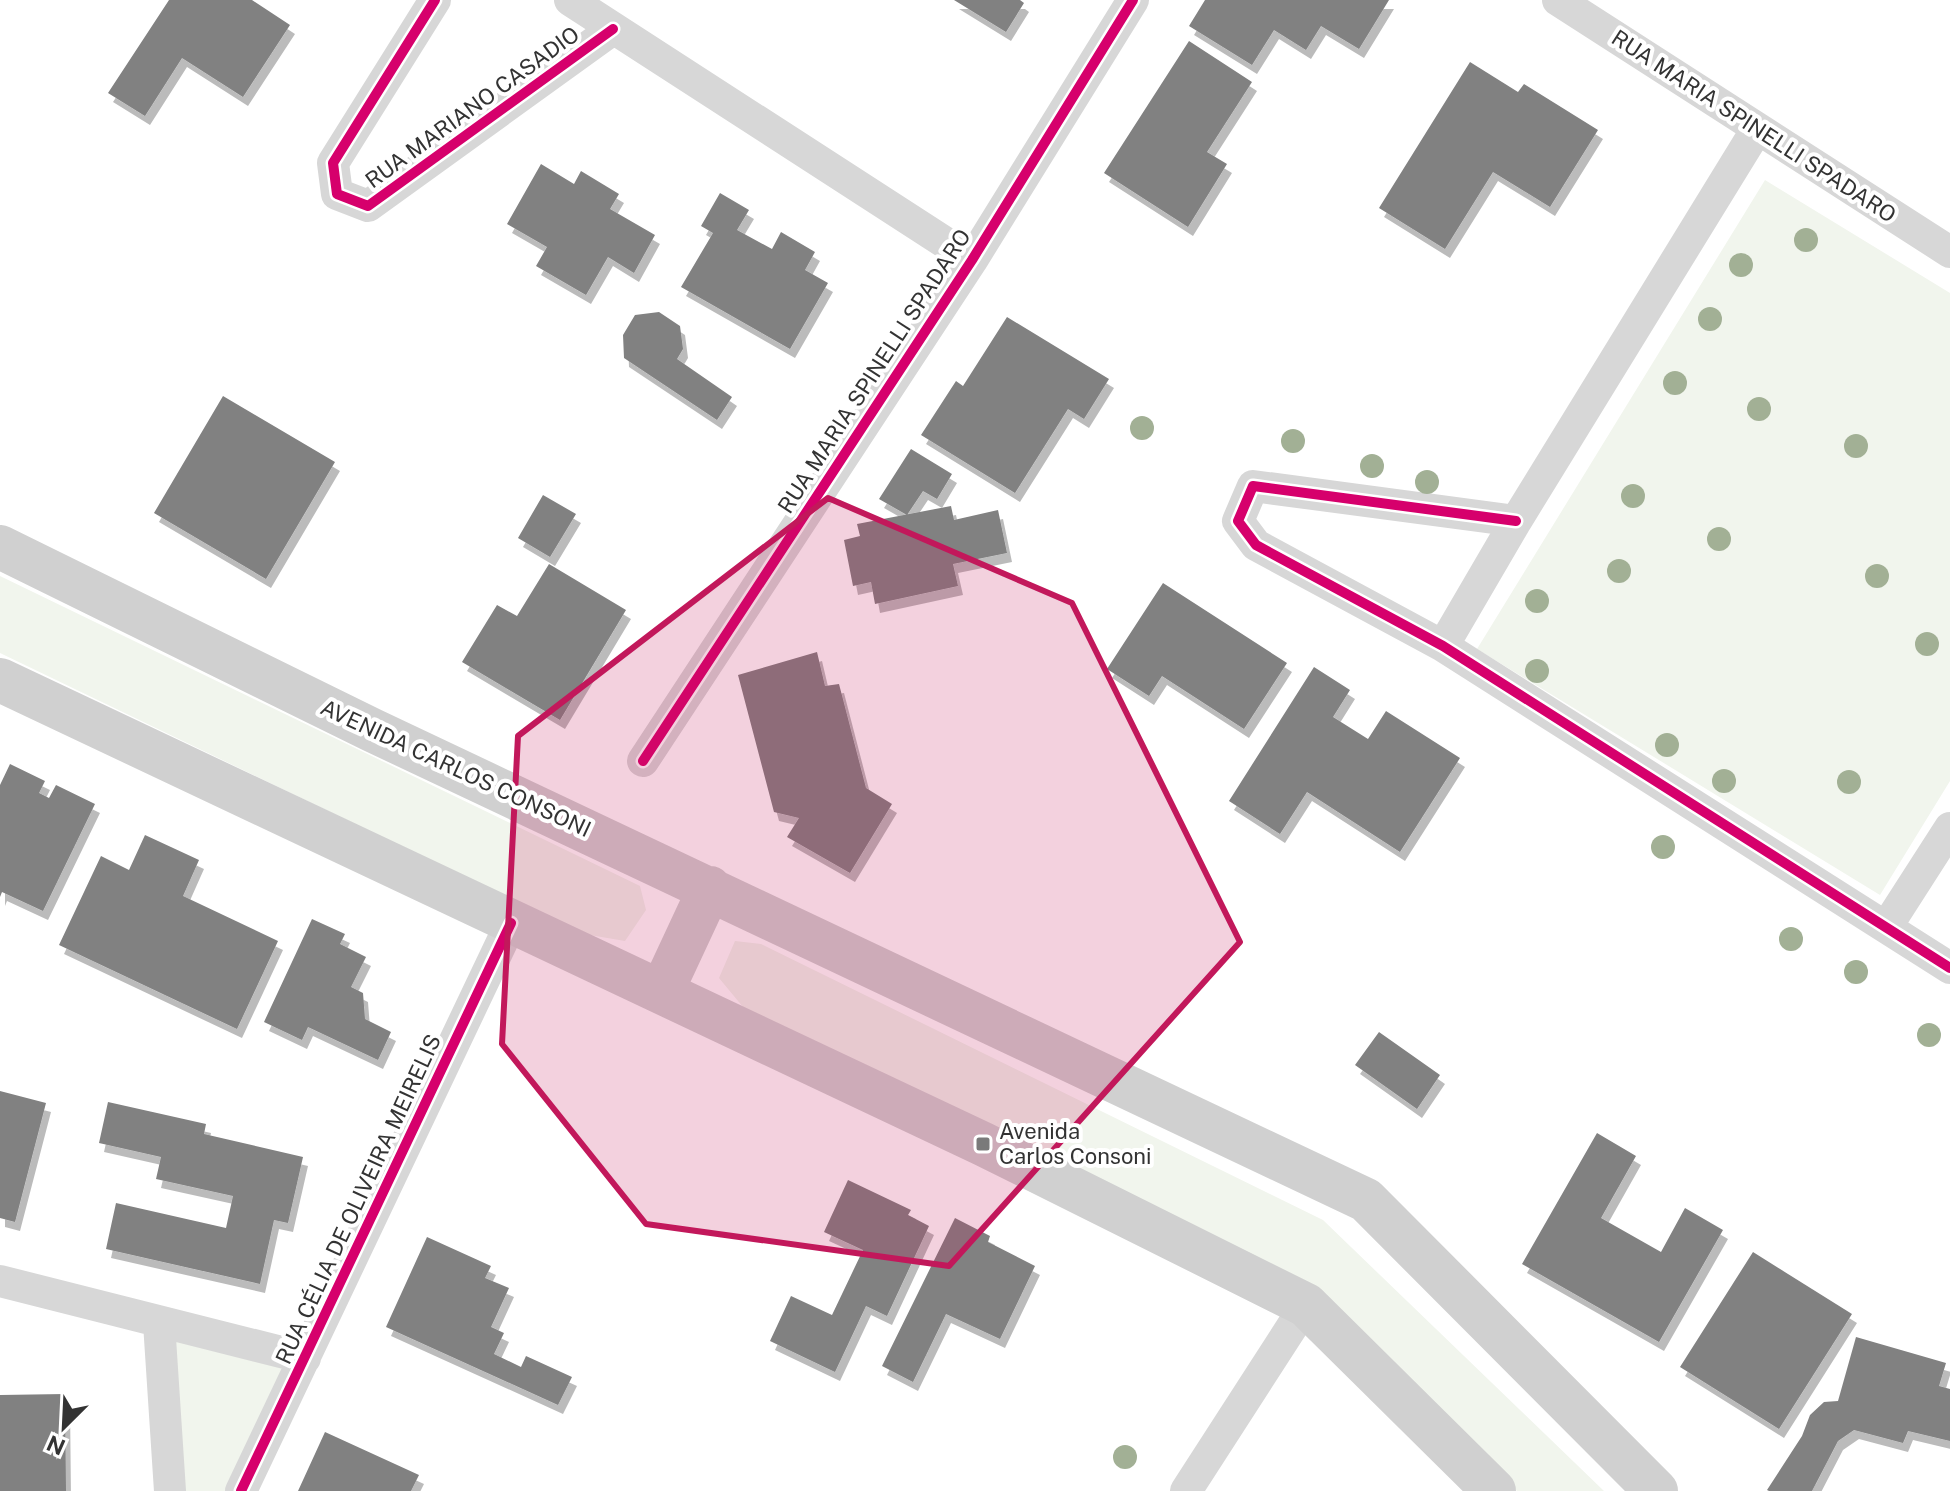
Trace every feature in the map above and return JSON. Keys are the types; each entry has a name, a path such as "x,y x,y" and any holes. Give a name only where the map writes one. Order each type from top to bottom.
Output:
{"main road":[{"name":"AVENIDA CARLOS CONSONI","path":"0,547 372,730 1366,1200 1656,1491"},
{"path":"0,680 983,1144 1306,1305 1494,1491"},
{"path":"662,991 710,888"}],"street":[{"name":"RUA MARIANO CASADIO","path":"435,0 333,163 337,194 368,206 613,29"},
{"name":"RUA MARIANO CASADIO","path":"570,0 972,260"},
{"name":"RUA MARIA SPINELLI SPADARO","path":"643,761 972,260 1133,0"},
{"name":"RUA MARIA SPINELLI SPADARO","path":"1558,0 1950,252"},
{"path":"1443,646 1516,521 1757,129"},
{"path":"1516,521 1253,486 1238,521 1256,545 1443,646 1950,968"},
{"path":"1887,926 1950,828"},
{"name":"RUA CÉLIA DE OLIVEIRA MEIRELIS","path":"241,1491 511,923"},
{"name":"RUA CÉLIA DE OLIVEIRA MEIRELIS","path":"0,1281 305,1358"},
{"path":"1186,1491 1306,1305"},
{"path":"159,1323 170,1491"}],"highlighted area":[{"path":"828,498 1072,603 1240,942 949,1266 646,1224 502,1044 518,736"}],"shaded area":[{"path":"1765,180 1950,293 1950,781 1880,895 1477,649"},
{"path":"0,576 640,886 646,910 625,941 584,934 0,653"},
{"path":"735,941 761,944 1323,1220 1604,1491 1517,1491 1308,1286 743,1007 719,978"},
{"path":"165,1328 297,1362 234,1491 176,1491"}],"building":[{"path":"169,0 252,0 290,25 243,97 182,58 145,116 108,93"},
{"path":"954,0 1020,0 1024,3 1006,32"},
{"path":"1205,0 1389,0 1359,49 1321,26 1306,50 1274,30 1252,65 1189,26"},
{"path":"1189,41 1252,82 1207,152 1227,164 1188,227 1104,173"},
{"path":"1470,62 1518,92 1524,84 1598,130 1550,207 1493,172 1445,249 1379,208"},
{"path":"541,164 574,184 581,171 619,194 610,209 655,235 634,273 608,257 586,295 536,266 547,247 507,224"},
{"path":"720,193 749,210 737,230 772,249 781,232 815,252 805,270 828,283 790,349 681,287 713,233 701,226"},
{"path":"659,312 680,326 683,349 677,359 732,397 717,420 624,358 623,335 635,315"},
{"path":"1007,317 1109,379 1084,419 1068,409 1015,493 921,435 956,381 963,386"},
{"path":"223,396 335,462 266,579 154,513"},
{"path":"911,449 952,474 937,499 923,491 907,515 879,499"},
{"path":"543,495 576,514 550,557 518,538"},
{"path":"951,506 954,520 998,510 1007,553 953,564 958,586 875,604 871,582 853,586 844,540 860,536 857,524"},
{"path":"549,564 626,610 560,720 462,662 497,605 517,616"},
{"path":"1163,583 1287,663 1244,729 1162,676 1149,696 1107,669"},
{"path":"817,652 825,686 839,684 866,788 892,804 850,873 787,837 799,818 774,812 738,675"},
{"path":"1314,667 1350,690 1333,717 1368,739 1386,711 1460,758 1400,852 1307,792 1280,834 1229,801"},
{"path":"10,764 45,781 39,793 49,798 56,785 95,804 43,911 2,892 0,897 0,785"},
{"path":"145,835 199,860 183,896 278,941 237,1029 59,945 101,856 129,870"},
{"path":"312,919 345,934 340,944 366,957 351,987 363,993 365,1019 391,1032 378,1060 308,1027 302,1040 264,1022"},
{"path":"1379,1032 1440,1075 1417,1109 1355,1065"},
{"path":"0,1091 46,1103 15,1222 0,1218"},
{"path":"108,1102 206,1124 204,1134 303,1157 288,1223 274,1220 260,1284 106,1249 116,1203 226,1228 233,1196 156,1179 161,1157 99,1143"},
{"path":"1597,1133 1636,1156 1601,1218 1661,1252 1685,1208 1723,1230 1659,1342 1522,1264"},
{"path":"848,1180 911,1210 908,1215 929,1226 887,1316 866,1306 835,1372 770,1341 791,1296 832,1315 863,1250 824,1232"},
{"path":"955,1218 990,1236 988,1242 1035,1266 1000,1339 946,1314 913,1382 882,1366"},
{"path":"427,1237 491,1266 485,1278 509,1288 491,1327 504,1333 494,1354 521,1367 526,1356 572,1377 558,1405 386,1327"},
{"path":"1753,1252 1852,1314 1779,1429 1680,1367"},
{"path":"1856,1337 1946,1363 1939,1386 1950,1389 1950,1441 1908,1431 1903,1443 1854,1430 1838,1441 1812,1491 1767,1490 1802,1436 1810,1415 1824,1402 1838,1401"},
{"path":"65,1394 66,1491 0,1491 0,1395"},
{"path":"325,1432 419,1475 411,1491 298,1491"}],"cycle path":[{"path":"435,0 333,163 337,194 368,206 613,29"},
{"path":"643,761 972,260 1133,0"},
{"path":"1516,521 1253,486 1238,521 1256,545 1443,646 1950,968"},
{"path":"241,1491 511,923"}],"place":[{"name":"Avenida Carlos Consoni","path":"983,1144"}]}
